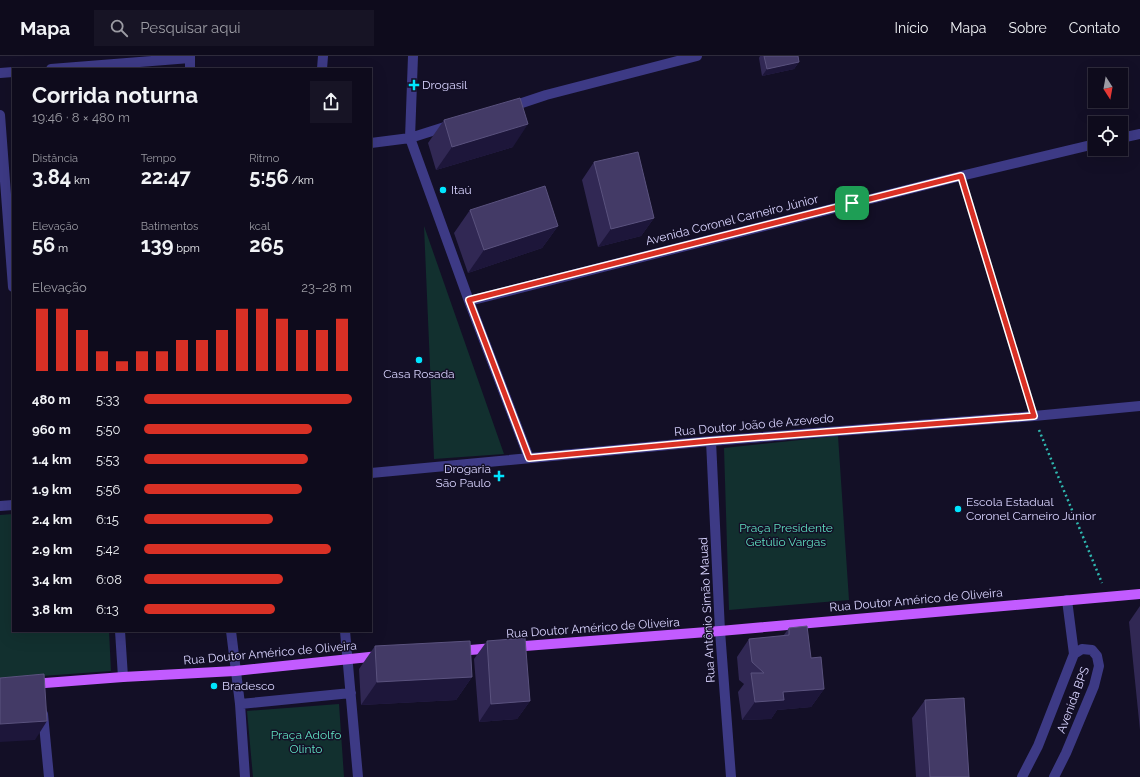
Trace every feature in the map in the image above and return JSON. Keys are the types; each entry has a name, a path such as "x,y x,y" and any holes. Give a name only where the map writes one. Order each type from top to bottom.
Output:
{"main road":[{"name":"Rua Doutor Américo de Oliveira","path":"450,651 720,631 1140,594"},
{"name":"Rua Doutor Américo de Oliveira","path":"20,686 40,688 123,677 235,671 387,656"}],"street":[{"path":"322,68 323,56"},
{"path":"413,56 410,138 529,458"},
{"path":"501,110 546,95 697,56"},
{"path":"63,68 190,57 190,68"},
{"path":"0,73 12,72"},
{"path":"0,115 12,273"},
{"path":"372,143 410,138 463,121"},
{"path":"1128,137 1140,134"},
{"name":"Avenida Coronel Carneiro Júnior","path":"469,300 961,176 1088,146"},
{"name":"Rua Doutor João de Azevedo","path":"372,473 710,441 1034,416 1140,406"},
{"name":"Rua Antônio Simão Mauad","path":"710,441 720,631 731,777"},
{"path":"0,506 12,505"},
{"name":"Avenida BPS","path":"1022,777 1038,746 1074,654 1067,600"},
{"path":"120,632 123,677"},
{"path":"231,632 240,704 245,777"},
{"path":"345,632 358,777"},
{"name":"Avenida BPS","path":"1054,777 1066,753 1094,686 1099,666 1097,656 1092,650 1082,649 1074,654"},
{"path":"240,704 351,693"},
{"path":"42,707 48,777"}],"path":[{"path":"961,176 1034,416 1107,596"}],"green space":[{"path":"424,226 504,454 434,459"},
{"name":"Praça Presidente Getúlio Vargas","path":"838,436 849,600 729,610 724,448"},
{"path":"12,514 12,632 109,632 111,671 0,679 0,515"},
{"name":"Praça Adolfo Olinto","path":"339,704 344,777 253,777 247,711"}],"building":[{"path":"764,56 798,56 799,62 767,69"},
{"path":"520,98 528,124 452,147 444,120"},
{"path":"638,152 654,218 611,229 594,162"},
{"path":"545,186 558,226 484,250 470,210"},
{"path":"807,626 811,658 821,657 824,689 783,692 784,700 755,702 751,673 764,673 752,662 749,639 789,635 789,628"},
{"path":"525,638 530,701 491,704 487,641"},
{"path":"470,641 472,677 377,682 375,646"},
{"path":"44,674 47,721 0,724 0,678"},
{"path":"964,698 969,777 930,777 925,700"}],"place":[{"name":"Drogasil","path":"414,85"},
{"name":"Itaú","path":"443,190"},
{"name":"Casa Rosada","path":"419,360"},
{"name":"Drogaria São Paulo","path":"499,476"},
{"name":"Escola Estadual Coronel Carneiro Júnior","path":"958,509"},
{"name":"Bradesco","path":"214,686"}],"route":[{"path":"961,176 1034,416 710,441 529,458 469,300 852,203 961,176"}]}
